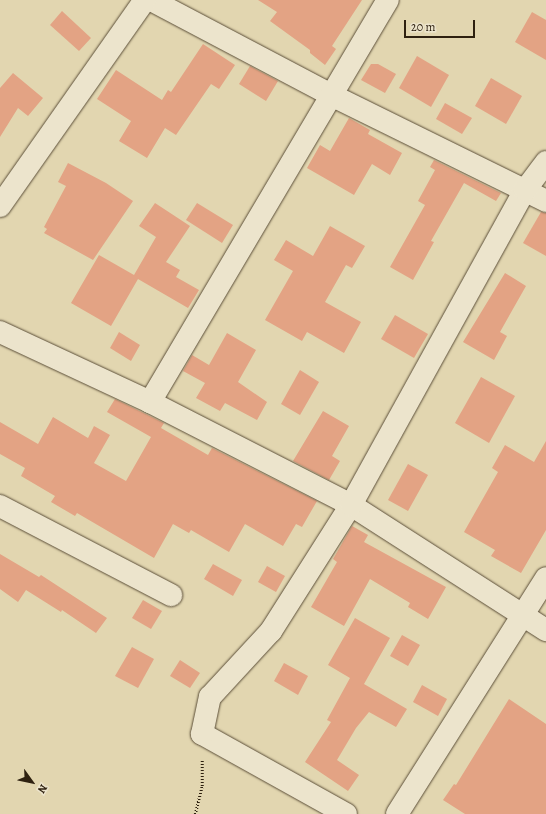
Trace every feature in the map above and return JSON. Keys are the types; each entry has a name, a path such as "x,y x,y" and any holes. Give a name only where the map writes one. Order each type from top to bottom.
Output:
{"street":[{"path":"0,206 145,0"},
{"path":"151,0 331,95 546,201"},
{"path":"150,402 388,0"},
{"path":"346,814 202,734 210,697 271,631 350,505 525,190 546,162"},
{"path":"0,332 150,402 350,505 523,617 546,630"},
{"path":"0,506 171,595"},
{"path":"397,814 523,617 546,578"}],"path":[{"path":"195,814 202,786 202,734"}],"building":[{"path":"258,0 362,0 332,46 336,49 325,65 310,53 310,50 270,21 277,12"},
{"path":"62,11 91,38 79,51 50,25"},
{"path":"532,12 546,20 546,60 515,42"},
{"path":"203,44 235,65 219,89 211,84 176,135 165,128 147,158 119,141 131,121 97,99 116,70 162,100 168,90 171,92"},
{"path":"417,56 449,75 431,107 399,88"},
{"path":"371,64 378,64 396,74 385,93 361,80"},
{"path":"250,66 278,81 266,101 239,84"},
{"path":"13,73 43,98 28,116 18,108 0,137 0,88"},
{"path":"491,78 522,96 506,124 475,106"},
{"path":"445,103 472,118 462,134 436,119"},
{"path":"349,118 370,130 368,134 402,153 390,175 372,164 354,195 307,168 320,145 330,151"},
{"path":"434,160 501,193 496,201 464,183 431,241 434,242 413,280 390,267 425,205 418,201 435,170 430,167"},
{"path":"68,163 106,183 133,201 93,260 44,233 47,229 44,227 66,186 58,182"},
{"path":"155,203 190,226 166,262 180,270 176,277 199,290 188,308 138,279 111,326 71,303 99,255 134,275 156,237 139,226"},
{"path":"197,203 233,225 222,243 186,220"},
{"path":"541,212 546,213 546,256 523,243"},
{"path":"330,226 365,246 352,268 346,265 325,302 361,322 344,353 307,332 302,341 265,320 293,271 274,260 286,240 313,256"},
{"path":"505,273 526,286 500,332 507,336 494,360 463,342"},
{"path":"395,315 428,334 414,358 381,339"},
{"path":"119,332 140,345 131,361 110,348"},
{"path":"227,333 256,350 238,382 267,402 257,420 225,403 220,411 196,398 205,383 183,371 192,355 209,365"},
{"path":"300,370 319,382 300,415 281,404"},
{"path":"481,377 515,396 489,443 455,423"},
{"path":"115,399 164,423 161,428 208,455 212,448 317,501 302,527 296,524 283,546 245,524 229,552 191,530 189,533 173,524 154,558 77,513 75,516 51,502 55,496 21,476 25,468 0,454 0,422 38,444 53,417 88,438 94,426 110,435 94,463 126,481 151,437 107,412"},
{"path":"323,411 349,426 332,456 340,461 329,480 293,461"},
{"path":"546,441 546,530 521,573 491,556 495,550 464,532 498,472 492,468 505,445 534,462"},
{"path":"408,464 428,475 408,511 388,500"},
{"path":"352,526 368,535 364,542 446,587 428,619 408,607 410,603 370,579 344,626 311,607 337,562 333,559"},
{"path":"0,554 39,577 41,575 107,618 96,633 62,610 61,612 26,590 18,602 0,589"},
{"path":"213,564 242,580 233,596 204,579"},
{"path":"267,566 285,576 276,592 258,582"},
{"path":"143,600 162,611 151,629 132,618"},
{"path":"355,618 390,638 364,684 407,709 396,727 369,712 356,728 337,760 359,775 348,791 305,762 331,722 327,720 350,678 328,665"},
{"path":"402,635 420,645 408,666 390,656"},
{"path":"132,647 154,659 138,688 115,676"},
{"path":"180,660 200,673 190,688 170,676"},
{"path":"284,663 308,676 298,695 274,681"},
{"path":"422,685 447,699 438,716 413,702"},
{"path":"509,699 546,724 546,814 465,814 443,800 454,784 456,785"}]}
